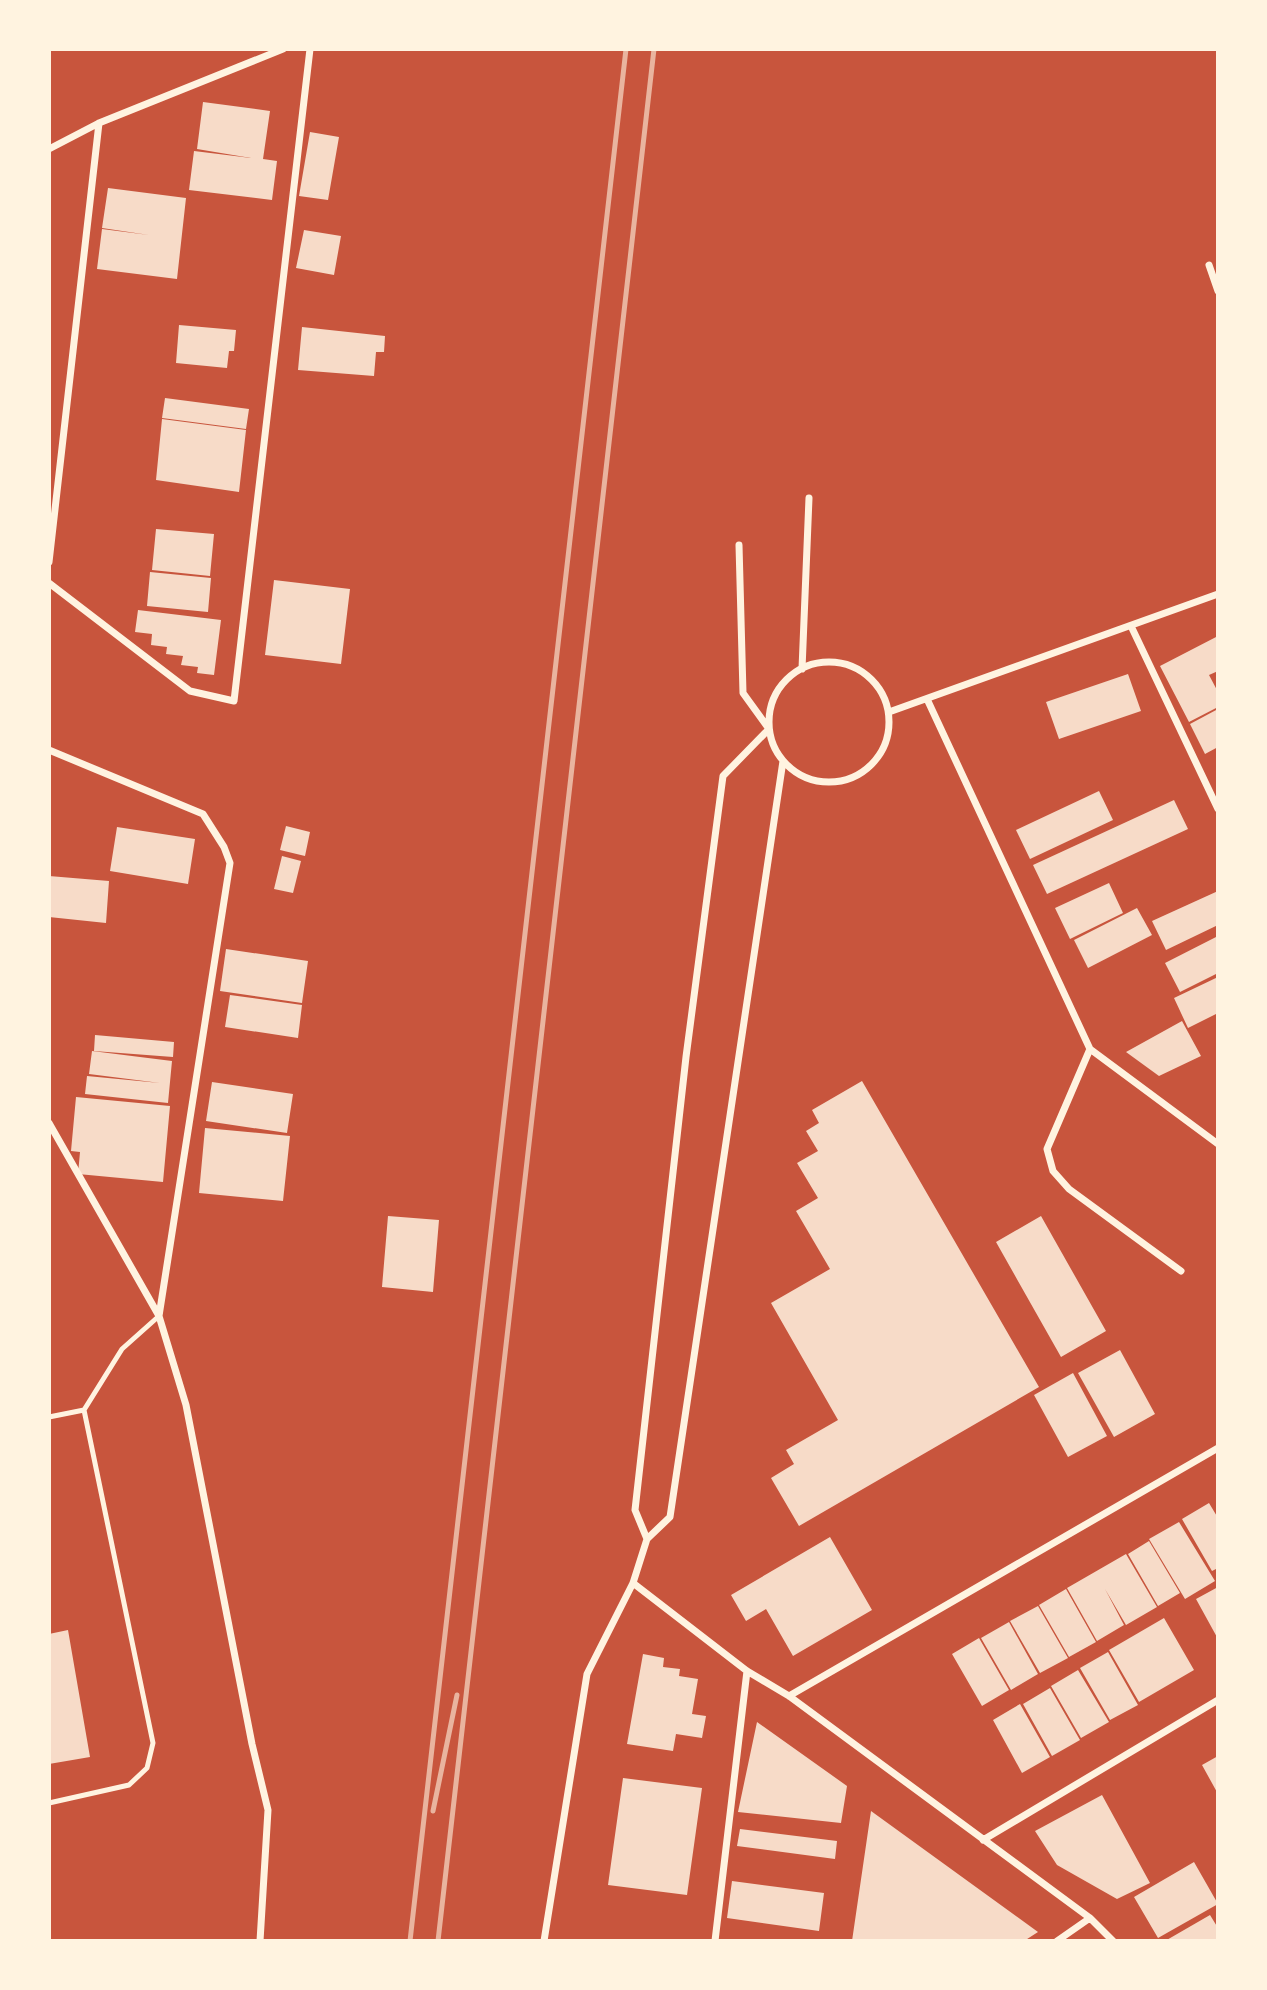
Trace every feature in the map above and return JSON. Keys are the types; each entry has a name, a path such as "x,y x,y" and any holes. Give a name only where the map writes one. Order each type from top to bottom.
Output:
{"street":[{"path":"49,149 99,123 283,49"},
{"path":"49,583 190,691 234,701 310,49"},
{"path":"49,562 99,123"},
{"path":"1209,265 1218,291"},
{"path":"802,669 810,498"},
{"path":"739,545 743,693 769,729"},
{"path":"889,712 1218,594"},
{"path":"1131,626 1218,808"},
{"path":"819,663 837,663 854,668 870,678 882,694 889,712 888,732 882,751 870,766 853,777 834,782 814,780 797,773 783,761 774,747 769,729 770,711 776,694 787,680 802,669 819,663"},
{"path":"928,699 1090,1049 1218,1144"},
{"path":"648,1539 635,1510 686,1058 723,776 769,729"},
{"path":"49,750 202,814 224,846 230,863 159,1316"},
{"path":"544,1941 587,1674 633,1583 648,1539 670,1517 783,761"},
{"path":"1090,1049 1048,1149 1053,1171 1069,1189 1181,1271"},
{"path":"49,1123 159,1316 186,1405 252,1744 268,1810 260,1941"},
{"path":"789,1696 1218,1448"},
{"path":"633,1583 747,1671 789,1696 1090,1918 1113,1941"},
{"path":"715,1941 747,1671"},
{"path":"983,1840 1218,1700"},
{"path":"1057,1941 1090,1918"}],"lane":[{"path":"49,1802 129,1785 147,1768 153,1743 85,1410 122,1349 159,1316"},
{"path":"49,1417 85,1410"}],"building":[{"path":"203,102 270,111 263,159 277,161 272,200 189,190 194,151 251,158 197,149"},
{"path":"310,132 339,137 328,200 299,196"},
{"path":"108,188 186,198 177,279 97,269 102,229 149,235 102,228"},
{"path":"304,230 341,236 334,275 296,268"},
{"path":"179,325 236,330 234,351 229,351 227,368 176,363"},
{"path":"302,327 385,336 384,352 376,352 374,376 298,370"},
{"path":"165,398 249,409 246,429 162,418"},
{"path":"162,419 246,430 239,492 156,480"},
{"path":"156,529 214,534 210,576 152,570"},
{"path":"150,572 211,578 208,612 147,606"},
{"path":"274,580 350,589 341,664 265,655"},
{"path":"138,610 221,620 214,675 197,673 198,667 181,665 183,656 166,654 167,647 151,645 152,634 135,632"},
{"path":"1218,636 1218,671 1209,675 1218,692 1218,707 1189,722 1160,666"},
{"path":"1128,674 1141,711 1059,739 1046,702"},
{"path":"1218,709 1218,747 1205,754 1190,724"},
{"path":"1099,791 1113,820 1030,859 1016,830"},
{"path":"1174,800 1188,829 1047,894 1033,865"},
{"path":"286,826 310,832 305,856 280,850"},
{"path":"117,827 195,839 188,884 110,871"},
{"path":"282,856 301,861 293,893 274,889"},
{"path":"49,876 109,881 106,923 49,917"},
{"path":"1109,883 1123,913 1070,939 1055,908"},
{"path":"1218,891 1218,925 1166,950 1152,921"},
{"path":"1137,908 1152,935 1088,968 1074,940"},
{"path":"1218,936 1218,973 1180,992 1165,963"},
{"path":"226,949 308,961 302,1003 220,991"},
{"path":"1218,977 1218,1013 1188,1028 1174,998"},
{"path":"230,995 302,1005 298,1038 225,1027"},
{"path":"1182,1021 1201,1056 1159,1076 1126,1052"},
{"path":"95,1035 174,1042 173,1057 94,1051"},
{"path":"92,1051 172,1061 168,1103 85,1094 87,1076 160,1083 89,1074"},
{"path":"862,1081 1039,1387 799,1526 771,1478 794,1464 786,1450 838,1420 771,1303 830,1269 796,1211 818,1198 797,1163 818,1151 806,1131 819,1123 812,1110"},
{"path":"212,1082 293,1094 287,1133 206,1121"},
{"path":"76,1097 170,1106 163,1182 78,1174 80,1152 71,1151"},
{"path":"205,1128 290,1136 283,1201 199,1193"},
{"path":"388,1216 439,1220 433,1292 382,1287"},
{"path":"1041,1216 1106,1331 1061,1357 996,1242"},
{"path":"1120,1350 1155,1414 1114,1437 1078,1373"},
{"path":"1073,1373 1107,1436 1068,1457 1034,1395"},
{"path":"1209,1503 1218,1518 1218,1568 1212,1571 1182,1519"},
{"path":"1179,1522 1215,1581 1185,1599 1149,1539"},
{"path":"830,1537 872,1610 793,1656 766,1609 746,1621 731,1595"},
{"path":"1149,1541 1180,1593 1158,1606 1128,1554"},
{"path":"1126,1554 1157,1607 1126,1625 1105,1589 1124,1625 1097,1641 1067,1588"},
{"path":"1218,1587 1218,1639 1196,1599"},
{"path":"1066,1589 1096,1642 1069,1657 1039,1605"},
{"path":"1038,1606 1068,1658 1040,1673 1010,1621"},
{"path":"1164,1618 1194,1670 1139,1702 1109,1650"},
{"path":"1009,1622 1038,1674 1011,1690 981,1638"},
{"path":"68,1630 90,1757 49,1764 49,1634"},
{"path":"979,1638 1009,1690 982,1706 952,1654"},
{"path":"1108,1652 1138,1705 1110,1720 1080,1668"},
{"path":"643,1654 664,1658 663,1667 680,1669 679,1676 698,1679 692,1714 706,1716 702,1738 676,1734 673,1751 627,1744"},
{"path":"1078,1670 1109,1722 1081,1738 1051,1686"},
{"path":"1050,1688 1080,1740 1052,1756 1023,1704"},
{"path":"1020,1704 1050,1757 1022,1773 993,1720"},
{"path":"757,1722 847,1786 841,1823 738,1812"},
{"path":"1218,1756 1218,1794 1202,1765"},
{"path":"623,1778 702,1788 687,1895 608,1885"},
{"path":"1102,1795 1150,1883 1117,1899 1057,1865 1035,1831"},
{"path":"871,1811 1038,1932 1024,1941 852,1941"},
{"path":"740,1829 837,1841 835,1859 737,1846"},
{"path":"1194,1862 1218,1904 1158,1938 1134,1897"},
{"path":"732,1881 824,1893 819,1931 727,1918"},
{"path":"1210,1915 1218,1928 1218,1941 1165,1941"}],"railway":[{"path":"410,1941 626,49"},
{"path":"438,1941 654,49"},
{"path":"433,1811 457,1695"}]}
